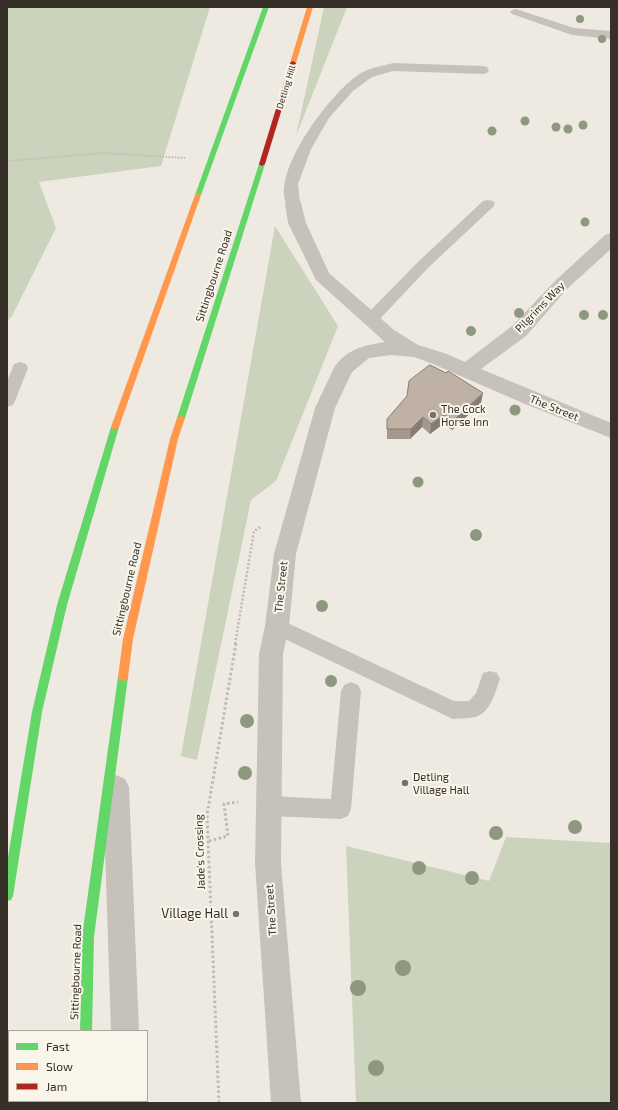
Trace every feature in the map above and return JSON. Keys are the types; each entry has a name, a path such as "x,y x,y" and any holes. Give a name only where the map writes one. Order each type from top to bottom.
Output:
{"highway":[{"path":"7,896 37,712 62,605 111,438 212,161 266,7"},
{"name":"Detling Hill","path":"261,166 310,7"},
{"name":"Sittingbourne Road","path":"86,1030 88,937 128,640 174,439 225,283 261,166"}],"street":[{"path":"293,203 297,223 322,276 387,335 415,351"},
{"name":"Pilgrims Way","path":"466,371 519,331 562,284 611,239"},
{"name":"The Street","path":"286,1103 268,863 271,654 277,626 284,554 326,408 344,368 364,352 391,348 415,351 611,431"},
{"path":"115,738 125,1030"}],"lane":[{"path":"516,12 572,31 611,35"},
{"path":"293,203 291,184 304,149 324,116 349,88 368,74 393,67 483,70"},
{"path":"370,319 424,264 488,204"},
{"path":"7,401 20,368"},
{"path":"277,626 453,710 474,709 484,697 490,679"},
{"path":"269,806 341,809 351,691"}],"path":[{"path":"7,161 102,153 212,161"},
{"name":"Jade's Crossing","path":"219,1103 207,815 254,531"},
{"path":"209,841 228,836"}],"green space":[{"path":"7,7 210,7 161,166 39,182 56,228 12,316 7,321"},
{"path":"324,7 347,7 296,136"},
{"path":"275,226 338,326 276,481 251,500 197,760 181,756"},
{"path":"506,837 611,843 611,1103 356,1103 346,846 489,881"}],"building":[{"name":"The Cock Horse Inn","path":"430,365 446,373 448,371 483,393 454,420 444,415 431,424 423,417 411,429 387,429 387,419 407,396 409,381"}],"traffic: fast":[{"path":"198,195 266,7"},
{"path":"181,418 262,164"},
{"path":"7,896 37,712 62,605 115,427"},
{"path":"86,1030 88,937 123,677"}],"traffic: slow":[{"path":"293,63 310,7"},
{"path":"115,427 198,195"},
{"path":"123,677 128,639 174,439 181,418"}],"traffic: jam":[{"path":"262,164 293,63"}],"place":[{"name":"The Cock Horse Inn","path":"433,415"},
{"name":"Detling Village Hall","path":"405,783"},
{"name":"Village Hall","path":"236,914"}]}
